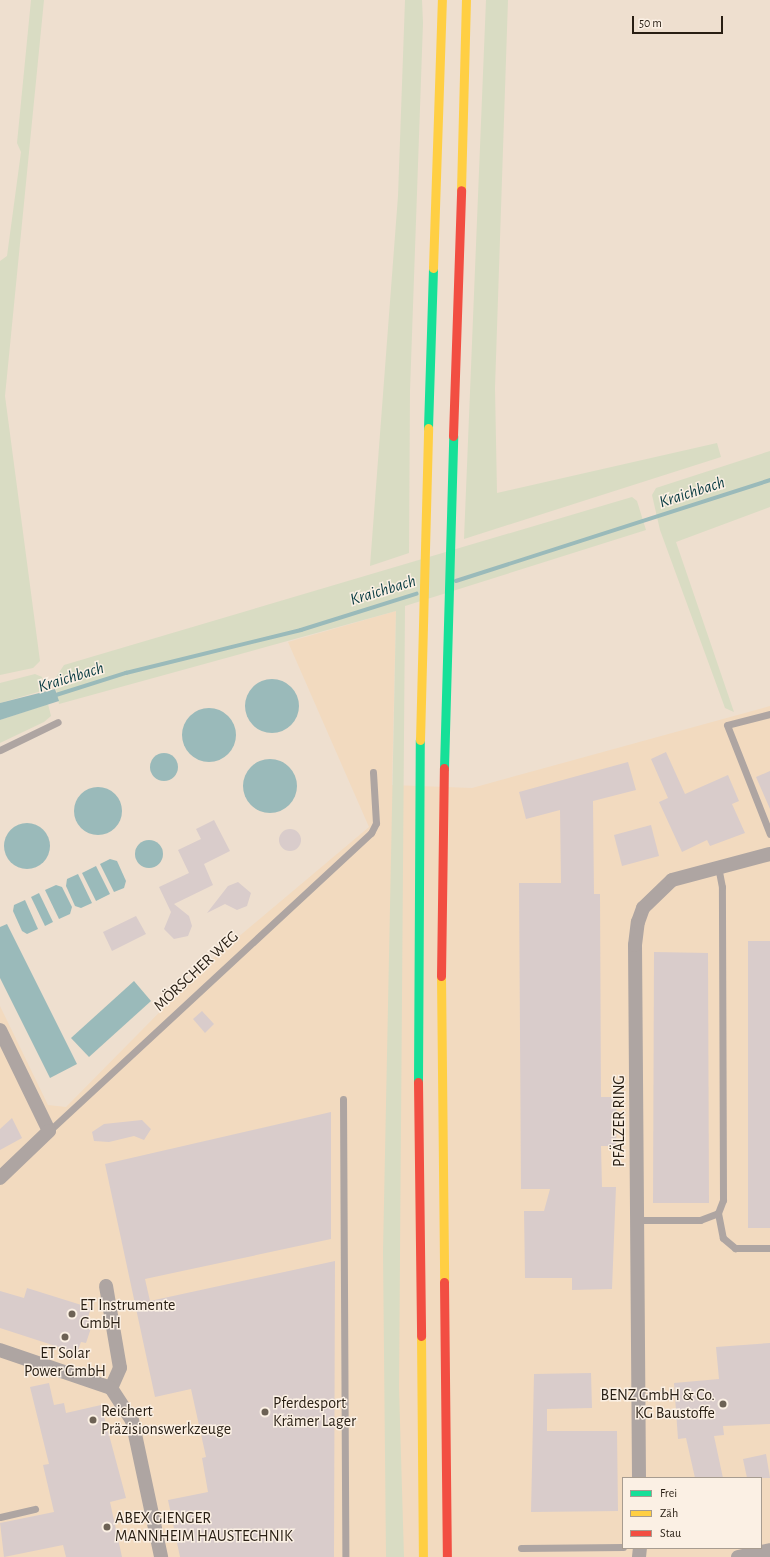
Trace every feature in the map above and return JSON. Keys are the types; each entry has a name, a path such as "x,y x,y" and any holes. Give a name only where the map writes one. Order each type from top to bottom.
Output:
{"highway":[{"path":"435,0 440,34"},
{"path":"423,1557 416,912 424,532 442,0"},
{"path":"447,1557 440,905 449,524 466,0"}],"street":[{"name":"PFÄLZER RING","path":"639,1477 635,945 638,922 643,908 672,880 718,865 770,854"},
{"path":"0,1030 49,1131"},
{"name":"MÖRSCHER WEG","path":"0,1178 49,1131"},
{"path":"106,1286 120,1368 111,1388"},
{"path":"0,1350 111,1388 132,1420 161,1557"},
{"path":"738,1557 770,1550"}],"lane":[{"path":"770,714 727,725 770,834"},
{"path":"0,750 47,731 58,722"},
{"name":"MÖRSCHER WEG","path":"49,1131 371,833 376,823 373,772"},
{"path":"718,865 722,887 724,1115 723,1200 718,1212 723,1238 735,1248 770,1248"},
{"path":"343,1099 345,1557"},
{"path":"636,1220 700,1220 718,1212"},
{"path":"0,1517 35,1509"},
{"path":"521,1548 622,1547"}],"shaded area":[{"path":"396,611 392,785 472,788 770,706 770,1557 0,1557 0,1006 48,1105 66,1107 211,960 369,827 288,642"}],"green space":[{"path":"31,0 44,0 5,396 40,661 33,668 0,675 0,261 7,256 21,152 17,143"},
{"path":"405,0 422,0 423,23 410,391 409,553 370,566 398,196"},
{"path":"486,0 508,0 495,388 497,493 717,443 721,457 464,539"},
{"path":"770,451 770,507 676,542 734,712 725,708 660,530 652,495 656,488"},
{"path":"632,497 637,501 646,530 405,606 399,1388 404,1557 386,1557 383,1252 396,611 59,704 54,680 64,665"},
{"path":"35,674 42,677 45,690 0,703 0,683"},
{"path":"48,704 51,716 44,722 0,743 0,720"}],"water":[{"path":"267,679 277,679 287,683 295,691 299,701 299,711 295,721 287,729 277,733 267,733 257,729 249,721 245,711 245,701 249,691 257,683"},
{"path":"55,689 59,701 0,720 0,703"},
{"path":"204,708 214,708 224,712 232,720 236,730 236,740 232,750 224,758 214,762 204,762 194,758 186,750 182,740 182,730 186,720 194,712"},
{"path":"164,753 174,757 178,767 174,777 164,781 154,777 150,767 154,757"},
{"path":"265,759 275,759 285,763 293,771 297,781 297,791 293,801 285,809 275,813 265,813 255,809 247,801 243,791 243,781 247,771 255,763"},
{"path":"93,787 103,787 115,794 122,806 122,816 115,828 103,835 93,835 85,831 78,824 74,816 74,806 78,798 85,791"},
{"path":"27,823 40,827 46,833 50,846 46,859 40,865 27,869 14,865 8,859 4,846 8,833 14,827"},
{"path":"149,840 159,844 163,854 159,864 149,868 139,864 135,854 139,844"},
{"path":"110,859 117,861 126,881 124,888 114,892 100,864"},
{"path":"96,866 110,894 96,901 82,873"},
{"path":"78,874 92,903 81,908 75,906 66,886 67,879"},
{"path":"56,885 62,887 72,907 70,914 59,919 45,890"},
{"path":"39,893 53,922 45,926 31,897"},
{"path":"25,900 38,929 27,934 22,931 13,911 14,905"},
{"path":"7,924 77,1064 50,1078 0,978 0,927"},
{"path":"134,981 151,1001 89,1057 71,1038"}],"building":[{"path":"666,752 685,794 728,775 739,801 732,804 745,833 710,846 707,840 682,852 659,802 668,798 651,759"},
{"path":"628,762 636,790 593,801 594,894 600,894 601,1097 616,1097 617,1118 616,1146 601,1146 602,1187 616,1187 612,1289 572,1290 572,1278 525,1278 524,1211 544,1211 550,1189 521,1189 519,883 561,883 560,810 526,819 519,792"},
{"path":"770,771 770,809 756,777"},
{"path":"214,820 230,851 204,864 213,885 174,904 189,916 192,926 188,936 174,939 164,929 171,912 159,887 189,873 178,850 201,839 196,829"},
{"path":"651,825 659,856 622,866 614,835"},
{"path":"290,829 298,832 301,840 298,848 290,851 282,848 279,840 282,832"},
{"path":"238,882 251,893 247,906 237,910 225,904 207,913 228,886"},
{"path":"136,916 146,934 112,951 103,932"},
{"path":"748,941 770,941 770,1228 748,1228"},
{"path":"654,952 708,953 709,1203 653,1203"},
{"path":"202,1011 214,1024 205,1033 193,1019"},
{"name":"Pferdesport Krämer Lager","path":"331,1112 331,1239 145,1279 150,1301 335,1261 334,1557 180,1557 168,1500 208,1492 202,1458 206,1457 191,1389 155,1397 105,1164"},
{"path":"12,1118 22,1138 0,1150 0,1129"},
{"path":"142,1120 151,1129 144,1140 134,1136 109,1142 94,1141 92,1132 104,1124"},
{"path":"27,1288 91,1308 87,1320 93,1322 86,1343 81,1342 77,1353 0,1328 0,1291 24,1298"},
{"name":"BENZ GmbH & Co. KG Baustoffe","path":"770,1343 770,1424 723,1426 724,1435 714,1436 723,1477 695,1477 686,1438 678,1439 674,1383 719,1379 716,1347"},
{"path":"591,1373 592,1408 547,1409 547,1431 617,1431 618,1511 531,1512 534,1374"},
{"path":"49,1383 54,1405 64,1403 66,1413 101,1405 126,1498 110,1502 122,1557 66,1557 63,1545 4,1557 0,1523 54,1512 43,1465 49,1464 30,1387"},
{"path":"766,1454 770,1478 747,1477 743,1459"}],"waterway":[{"name":"Kraichbach","path":"456,581 770,480"},
{"name":"Kraichbach","path":"53,696 126,673 301,630 416,594"}],"traffic: fast":[{"path":"428,428 433,268"},
{"path":"444,768 453,436"},
{"path":"418,1082 420,740"}],"traffic: slow":[{"path":"433,268 442,0"},
{"path":"461,190 466,0"},
{"path":"420,740 428,428"},
{"path":"441,976 444,1282"},
{"path":"421,1336 423,1557"}],"traffic: jam":[{"path":"453,436 461,190"},
{"path":"441,976 444,768"},
{"path":"418,1082 421,1336"},
{"path":"444,1282 447,1557"}],"place":[{"name":"ET Instrumente GmbH","path":"72,1314"},
{"name":"ET Solar Power GmbH","path":"65,1337"},
{"name":"BENZ GmbH & Co. KG Baustoffe","path":"723,1404"},
{"name":"Pferdesport Krämer Lager","path":"265,1412"},
{"name":"Reichert Präzisionswerkzeuge","path":"93,1420"},
{"name":"ABEX GIENGER MANNHEIM HAUSTECHNIK","path":"107,1527"}]}
